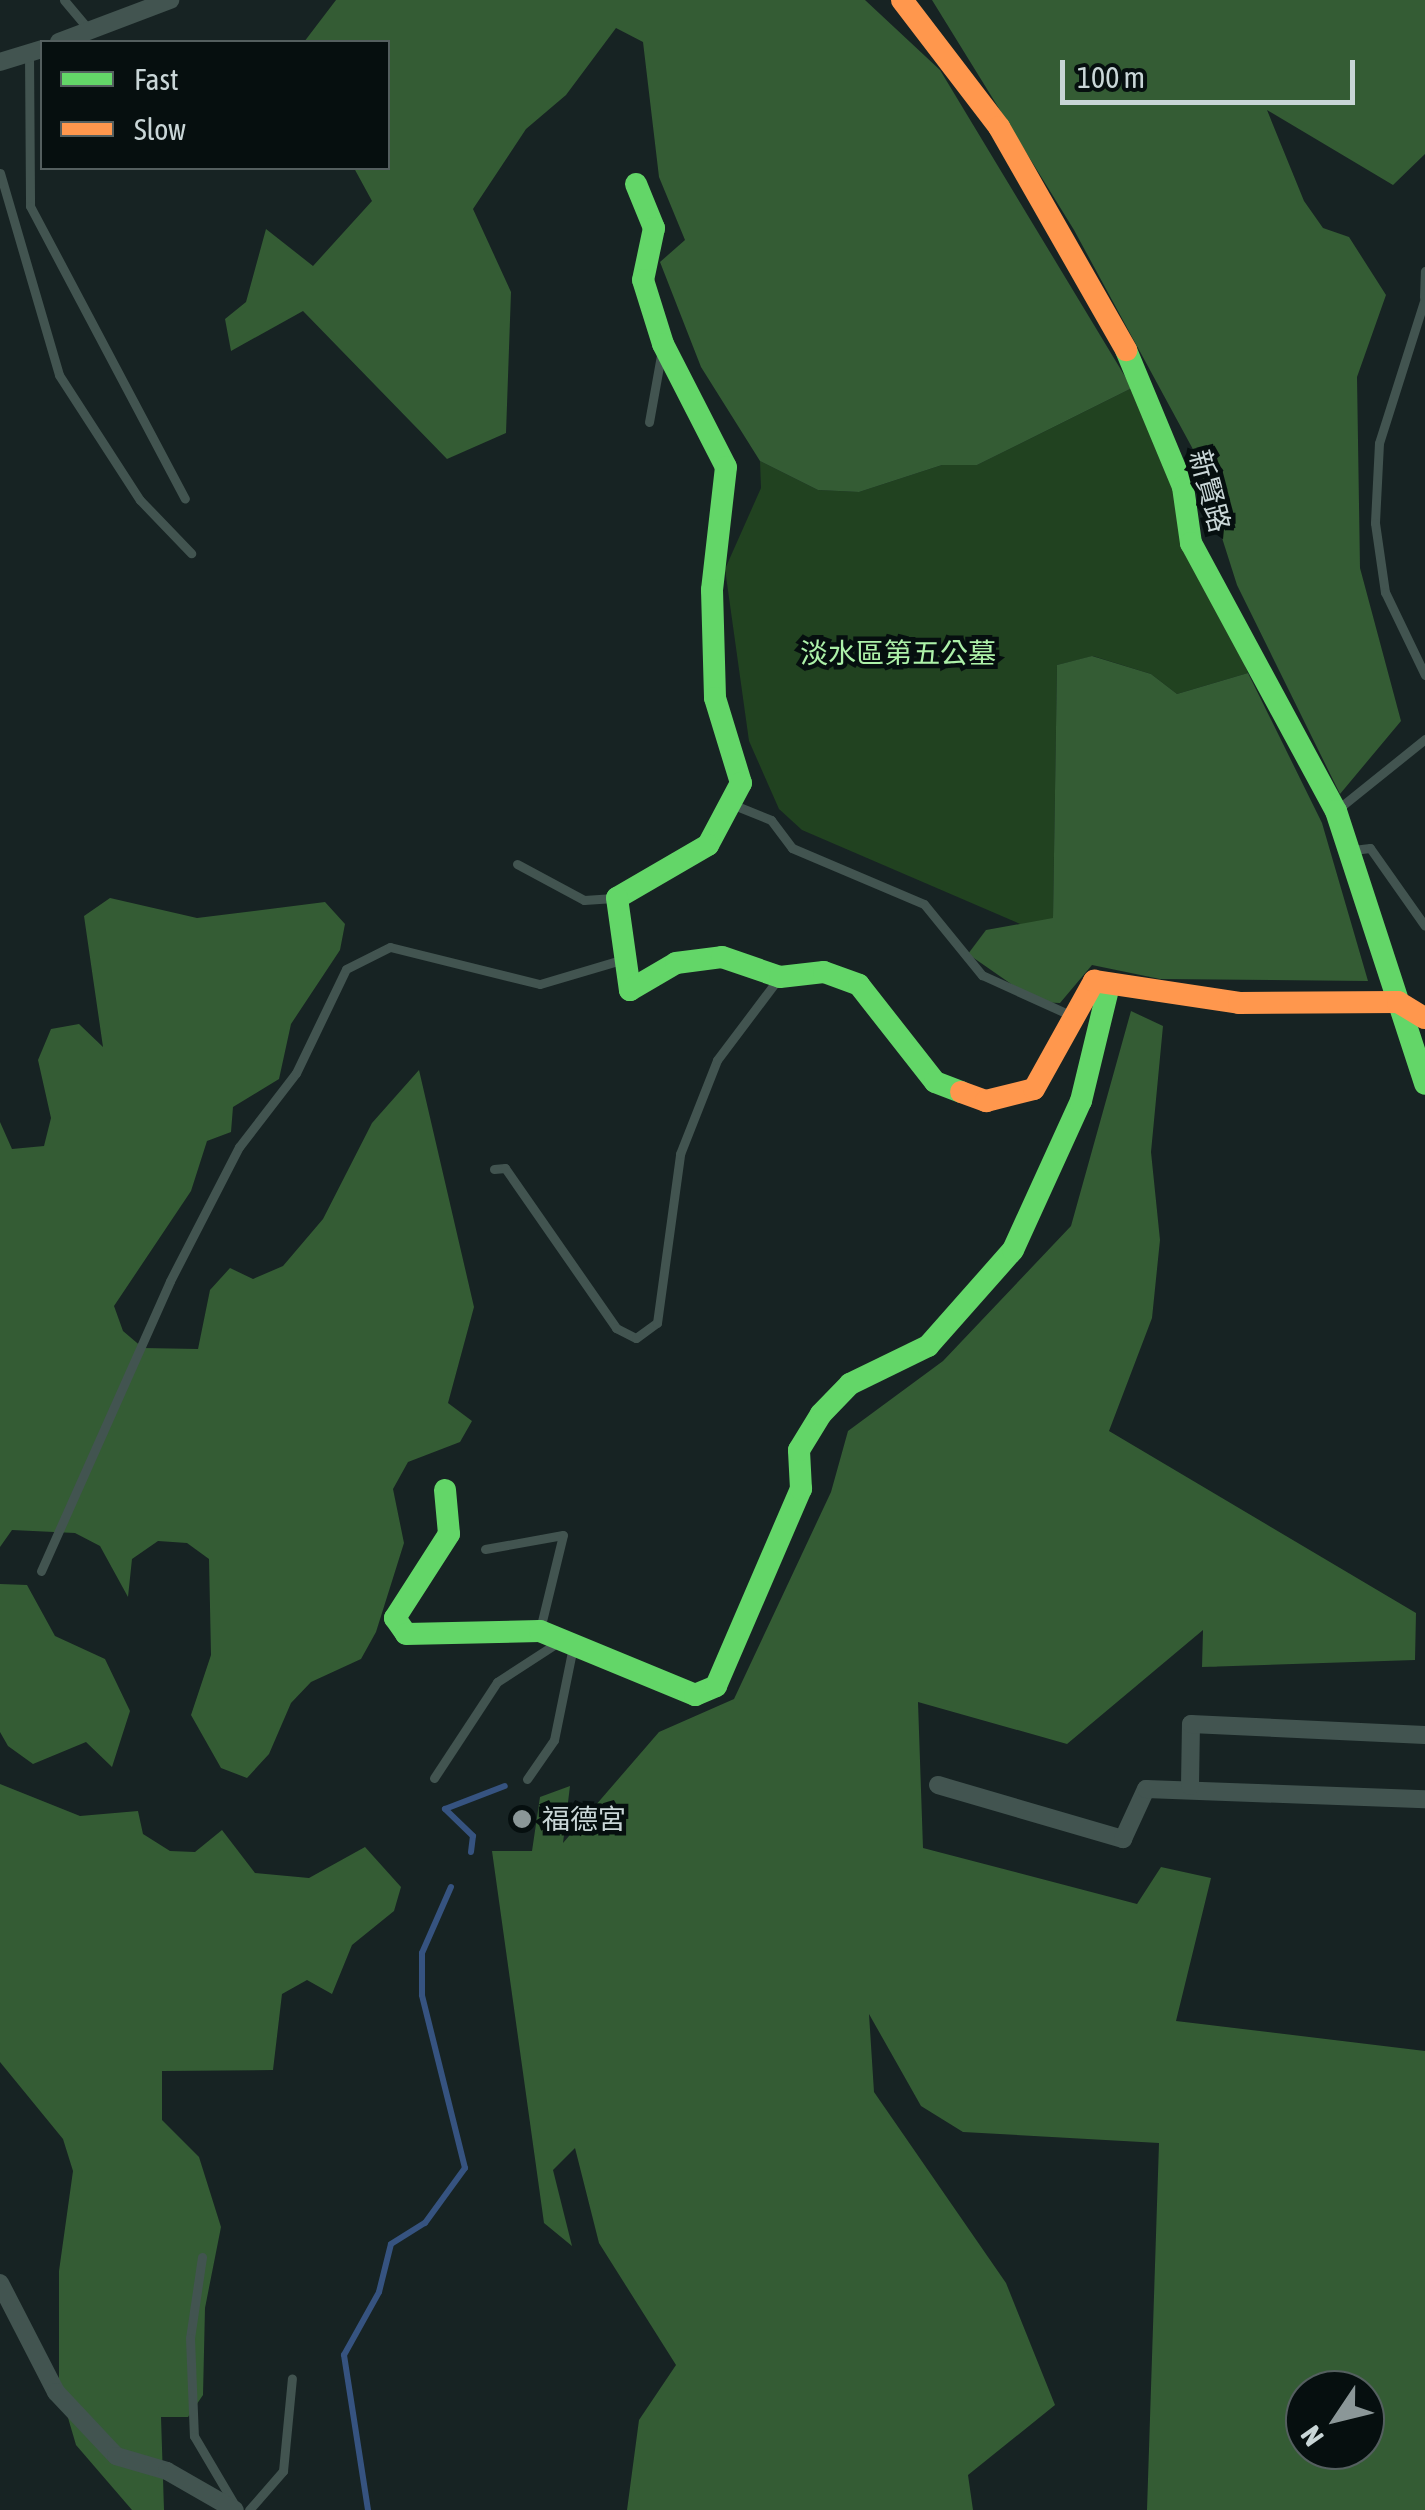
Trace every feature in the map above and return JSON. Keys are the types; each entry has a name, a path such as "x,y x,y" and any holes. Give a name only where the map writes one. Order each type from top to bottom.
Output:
{"street":[{"path":"64,40 170,0"},
{"name":"新賢路","path":"902,0 980,97 1123,342 1184,487 1191,543 1336,811 1425,1084"},
{"path":"0,62 36,52"},
{"path":"636,184 654,228 642,280 663,344 726,467 712,590 715,698 741,783 734,805 708,845 617,898 621,960 630,990 676,963 722,957 780,977 824,972 859,986 936,1082 986,1100 1034,1089 1078,1019 1094,982 1238,1003 1398,1002 1425,1018"},
{"path":"446,1490 449,1534 395,1618 406,1634 558,1639 694,1694 716,1686 801,1488 799,1450 820,1414 850,1384 928,1346 1013,1250 1081,1100 1109,985"},
{"path":"1190,1786 1191,1724 1425,1736"},
{"path":"938,1785 1124,1840 1146,1789 1190,1786 1425,1798"},
{"path":"0,2283 56,2392 116,2456 167,2471 237,2510"}],"lane":[{"path":"64,0 90,30"},
{"path":"36,52 30,206 185,499"},
{"path":"0,173 59,376 140,500 191,553"},
{"path":"1425,271 1424,297 1379,443 1375,523 1385,592 1425,675"},
{"path":"649,422 663,344"},
{"path":"1336,811 1425,738"},
{"path":"734,805 771,820 792,848 924,904 982,975 1078,1019"},
{"path":"1350,850 1370,848 1425,926"},
{"path":"517,864 584,900 617,898"},
{"path":"41,1571 170,1281 239,1147 296,1073 346,969 390,947 540,984 621,960"},
{"path":"494,1169 505,1168 616,1328 636,1338 656,1323 680,1154 717,1060 780,977"},
{"path":"485,1549 564,1534 554,1740 527,1779"},
{"path":"434,1778 497,1682 558,1639"},
{"path":"202,2256 190,2338 194,2436 237,2510"},
{"path":"249,2510 283,2471 292,2378"}],"green space":[{"path":"336,0 865,0 940,70 1132,388 977,465 942,465 859,492 818,490 760,461 701,367 660,262 685,240 659,177 643,42 616,28 566,95 526,129 473,209 511,292 506,433 447,459 303,311 231,351 225,319 246,302 266,229 313,266 372,201 355,170 390,170 390,40 306,40"},
{"path":"932,0 1425,0 1425,154 1393,185 1267,110 1304,201 1323,228 1349,237 1386,295 1357,377 1360,568 1401,721 1340,794 1237,585 1195,453 1074,230"},
{"name":"淡水區第五公墓","path":"1132,388 1248,673 1177,694 1151,674 1093,656 1057,665 1053,919 1027,927 802,830 779,809 749,741 725,569 761,488 760,461 818,490 859,492 942,465 977,465"},
{"path":"1092,656 1151,674 1177,694 1248,673 1322,823 1368,981 1160,979 1092,965 1060,1003 1037,1002 968,954 986,930 1053,918 1057,665"},
{"path":"110,898 197,918 325,902 345,924 340,950 291,1024 279,1079 233,1107 231,1132 207,1141 191,1191 114,1306 123,1331 143,1348 198,1349 210,1290 230,1268 253,1279 283,1266 323,1219 372,1123 419,1070 474,1307 448,1403 472,1421 460,1442 408,1462 393,1489 404,1543 376,1632 361,1659 311,1682 291,1703 269,1754 247,1778 221,1768 191,1715 211,1655 209,1559 187,1543 158,1541 132,1559 128,1597 100,1546 75,1533 12,1530 0,1547 0,1122 12,1149 44,1146 51,1118 38,1060 51,1029 79,1024 103,1047 84,916"},
{"path":"1131,1011 1163,1026 1151,1152 1160,1240 1152,1318 1109,1431 1416,1613 1415,1660 1202,1667 1203,1630 1067,1744 918,1702 923,1848 1137,1904 1161,1867 1211,1878 1176,2021 1425,2051 1425,2510 1147,2510 1159,2143 963,2132 921,2106 869,2014 874,2092 1006,2283 1055,2405 968,2475 973,2510 627,2510 639,2420 676,2365 599,2243 575,2148 553,2170 572,2246 544,2223 492,1851 532,1851 540,1797 570,1786 563,1843 659,1732 734,1699 831,1492 848,1431 943,1361 1071,1226"},
{"path":"0,1584 27,1585 55,1636 105,1659 130,1711 112,1767 86,1742 33,1764 8,1746 0,1732"},
{"path":"0,1784 80,1816 138,1811 143,1834 170,1851 195,1852 222,1830 255,1873 309,1878 365,1847 401,1887 394,1911 352,1945 332,1994 307,1980 282,1994 273,2070 162,2071 162,2120 199,2157 221,2227 205,2308 203,2395 188,2417 161,2417 164,2510 132,2510 76,2445 59,2387 59,2271 73,2171 63,2139 0,2062"}],"waterway":[{"path":"471,1852 473,1836 445,1809 505,1786"},
{"path":"368,2510 344,2355 379,2292 391,2244 425,2223 465,2168 422,1995 422,1953 451,1887"}],"traffic: fast":[{"path":"636,184 654,228 643,280 663,344 726,467 712,590 715,698 741,783 708,845 617,898 630,990 676,963 722,957 780,977 824,972 859,985 935,1082 961,1092"},
{"path":"1126,350 1183,487 1191,543 1336,811 1425,1084"},
{"path":"445,1490 449,1534 395,1618 406,1634 540,1631 695,1695 716,1686 801,1489 799,1450 821,1414 850,1384 928,1346 1013,1250 1081,1101 1109,985"}],"traffic: slow":[{"path":"902,0 999,127 1126,350"},
{"path":"961,1092 986,1101 1034,1089 1094,981 1239,1003 1398,1002 1425,1018"}],"place":[{"name":"福德宮","path":"522,1819"}]}
